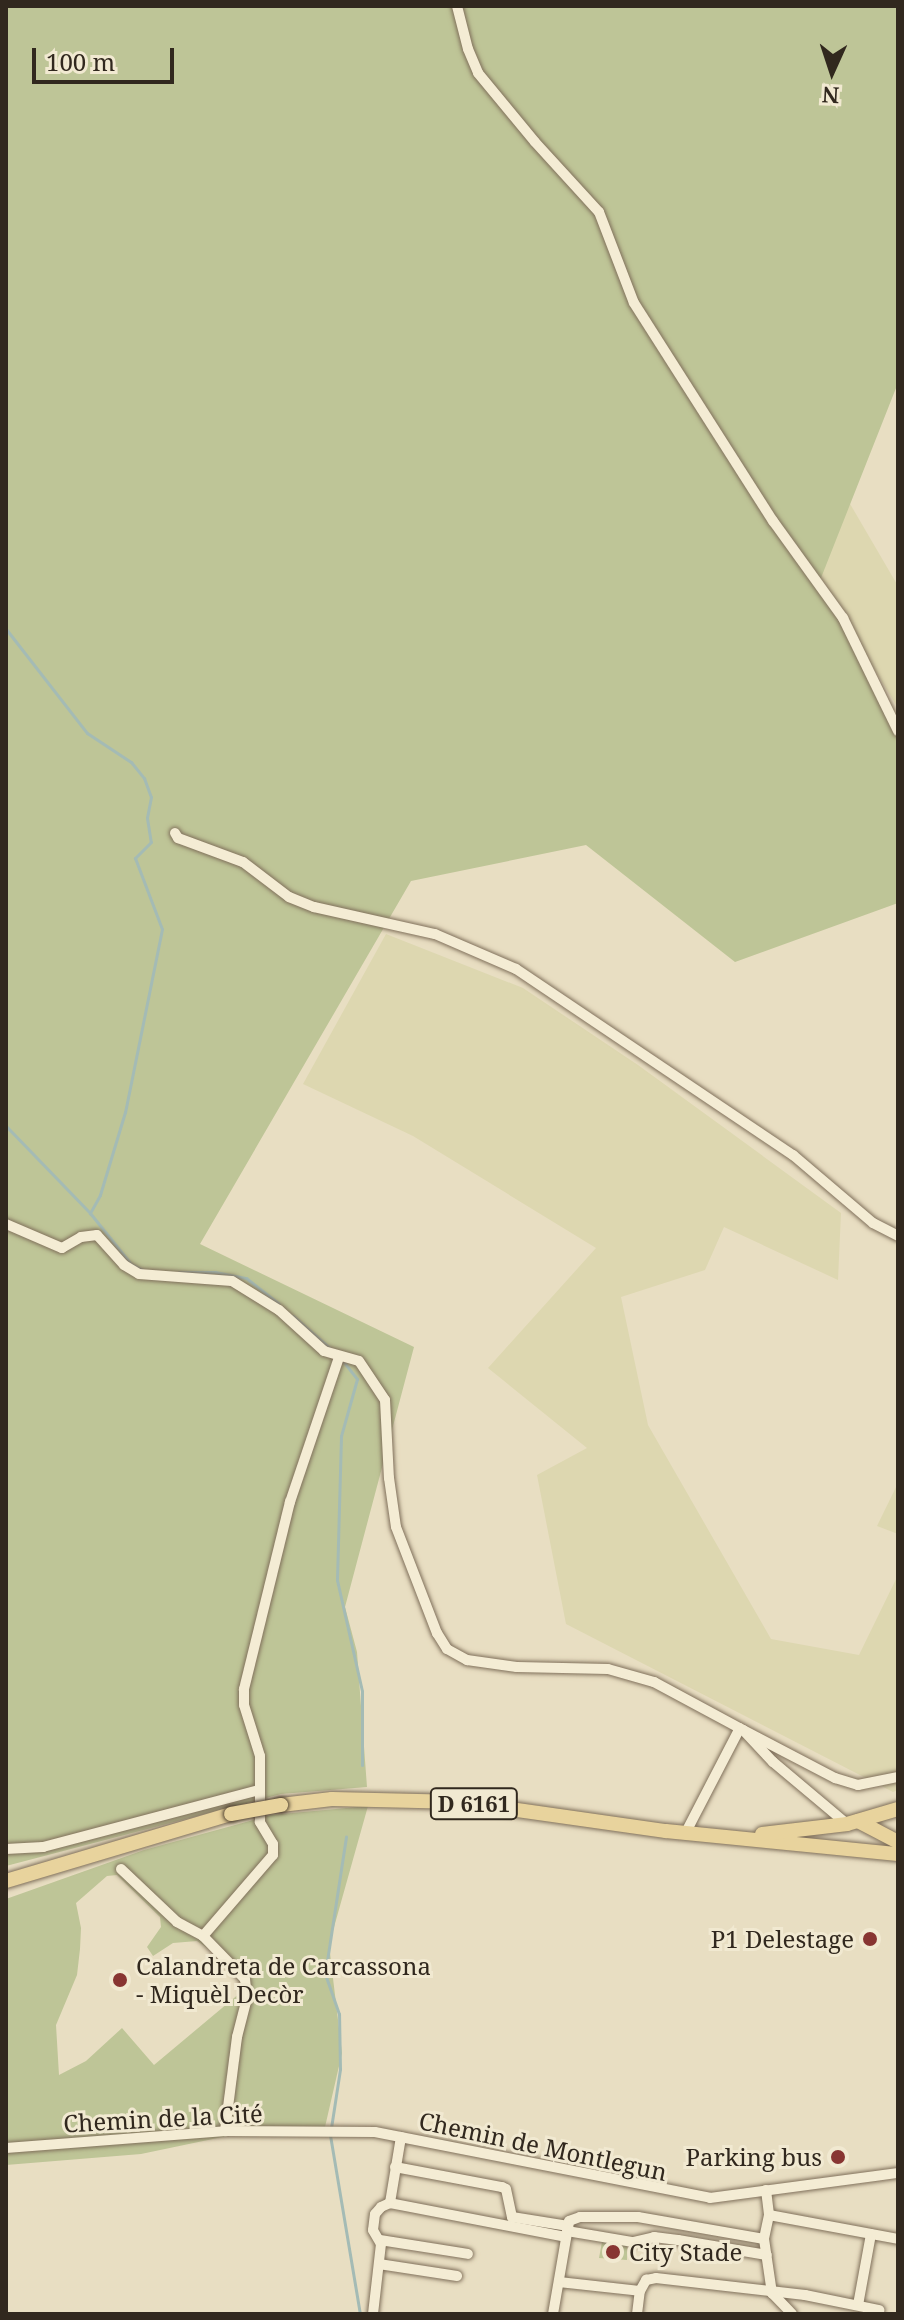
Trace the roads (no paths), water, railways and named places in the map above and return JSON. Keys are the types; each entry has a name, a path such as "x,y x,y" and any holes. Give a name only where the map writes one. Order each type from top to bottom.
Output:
{"main road":[{"name":"D 6161","path":"6,1881 231,1814 332,1799 461,1802 666,1831 772,1834 852,1823 898,1809"},
{"path":"852,1823 898,1842"},
{"path":"666,1831 898,1854"}],"street":[{"path":"457,6 478,73 599,212 634,303 773,521 843,618 898,731"},
{"path":"175,833 178,838 243,862 289,897 314,907 435,934 516,969 793,1155 873,1223 898,1236"},
{"path":"6,1224 62,1248 81,1237 97,1235 124,1265 139,1274 232,1281 279,1310 324,1351 359,1361 385,1400 389,1478 396,1527 437,1633 447,1649 467,1660 517,1667 608,1669 654,1682 835,1778 858,1785 898,1777"},
{"path":"203,1936 273,1855 273,1844 260,1822 260,1756 244,1705 244,1689 290,1502 339,1357"},
{"path":"742,1729 773,1762 852,1823"},
{"path":"686,1832 742,1729"},
{"path":"6,1849 43,1847 132,1826 258,1790"},
{"path":"132,1826 161,1835"},
{"path":"126,1846 132,1838 132,1826"},
{"path":"121,1869 177,1922 203,1936 245,1979 247,1998 237,2037 225,2131"},
{"name":"Chemin de la Cité","path":"6,2148 225,2131 322,2131"},
{"name":"Chemin de Montlegun","path":"322,2131 401,2137 686,2195 732,2196 898,2173"},
{"path":"390,2203 401,2137"},
{"path":"395,2167 502,2187 506,2189 512,2217 633,2242 654,2237 767,2255"},
{"path":"766,2190 769,2215 764,2239 772,2293 786,2312"},
{"path":"373,2314 380,2240 373,2230 375,2214 390,2203 568,2229 616,2215 764,2239"},
{"path":"769,2215 898,2239"},
{"path":"553,2314 568,2229"},
{"path":"858,2305 871,2234"},
{"path":"380,2240 468,2254"},
{"path":"379,2264 457,2276"},
{"path":"637,2314 640,2291 646,2280 656,2278 879,2310"},
{"path":"559,2282 640,2291"}],"waterway":[{"path":"6,629 87,733 131,762 144,778 151,797 147,818 151,842 135,858 162,929 125,1112 100,1195 90,1213"},
{"path":"6,1126 90,1213 131,1264 143,1270"},
{"path":"179,1272 215,1272 246,1278 278,1303"},
{"path":"293,1316 332,1350"},
{"path":"343,1361 357,1379 341,1436 337,1580 362,1691 362,1765"},
{"path":"331,2128 340,2069 339,2014 325,1974 346,1837"},
{"path":"330,2135 360,2314"}],"place":[{"name":"P1 Delestage","path":"870,1939"},
{"name":"Calandreta de Carcassona - Miquèl Decòr","path":"120,1980"},
{"name":"Parking bus","path":"838,2157"},
{"name":"City Stade","path":"613,2252"}]}
